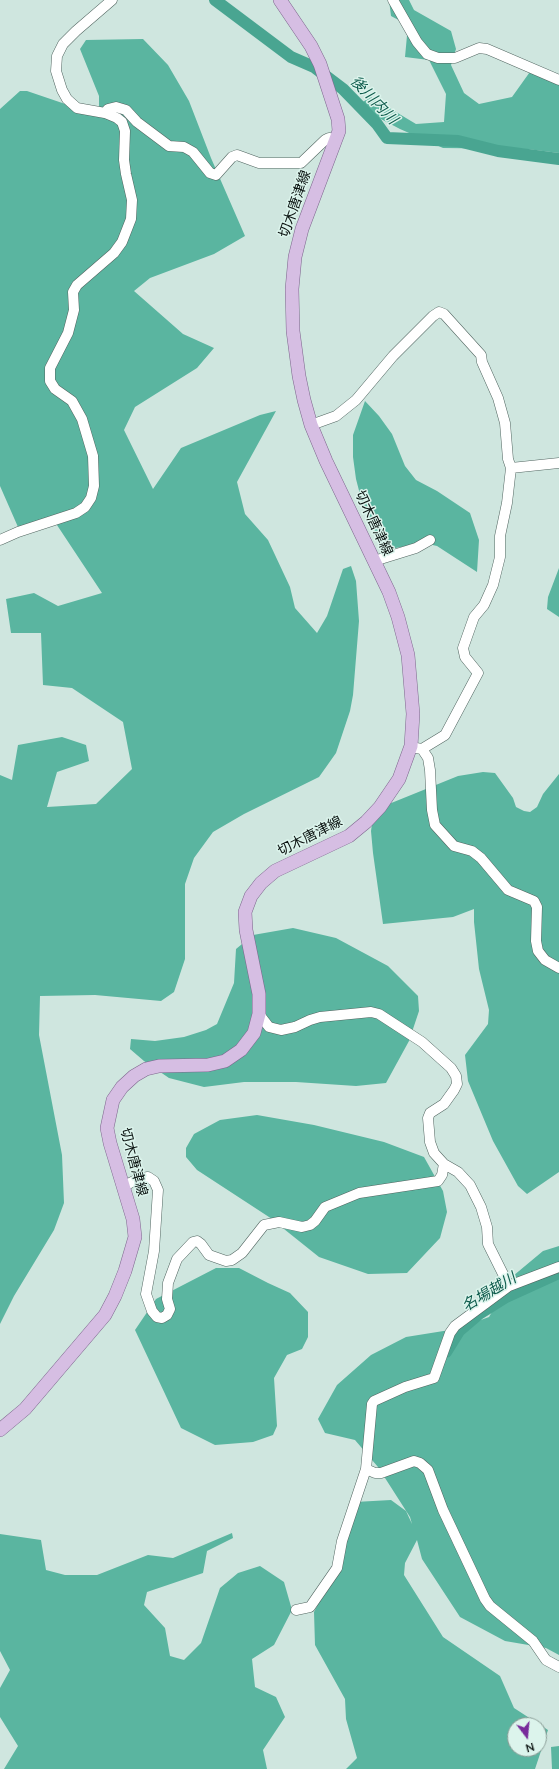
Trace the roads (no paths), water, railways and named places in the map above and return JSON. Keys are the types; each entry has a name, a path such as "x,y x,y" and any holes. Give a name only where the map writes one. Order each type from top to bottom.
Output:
{"main road":[{"name":"切木唐津線","path":"0,1430 25,1409 105,1315 116,1296 134,1237 133,1219 110,1144 107,1128 113,1100 122,1087 134,1076 146,1070 159,1066 208,1065 225,1061 241,1050 254,1033 259,1014 259,994 246,930 245,912 251,896 261,883 275,871 349,836 366,822 380,807 399,779 417,748 408,655 398,618 374,561 311,425 299,376 294,331 292,290 295,257 302,229 339,131 338,119 322,70 311,46 280,0"}],"street":[{"path":"0,540 18,532 76,513 85,508 91,498 94,486 93,456 82,419 72,401 55,389 50,382 50,368 68,333 74,310 73,292 77,286 114,253 122,242 131,219 132,200 124,160 125,131 122,122 105,113 77,108 67,99 62,90 56,71 57,56 64,44 76,31 112,0"},
{"path":"393,0 417,42 427,54 438,58 455,58 479,48 487,49 559,80"},
{"path":"105,113 108,109 116,107 126,110 137,122 168,146 184,147 192,152 210,173 216,174 232,157 237,155 259,163 301,163 325,140 329,138 336,139"},
{"path":"311,425 336,416 356,400 393,356 433,316 439,312 444,314 481,355 482,362 498,398 505,423 508,459 511,468 507,503 500,536 500,557 494,585 484,605 474,617 463,648 465,657 478,673 445,735 417,748 428,758 432,810 435,825 454,846 472,851 481,858 508,890 534,901 537,907 536,941 538,950 545,960 559,968"},
{"path":"511,468 559,463"},
{"path":"374,561 416,548 430,540"},
{"path":"259,1014 269,1026 281,1030 295,1027 320,1017 371,1012 379,1014 422,1042 451,1068 456,1076 457,1084 444,1104 430,1113 428,1118 430,1142 434,1154 444,1164 458,1172 470,1185 481,1207 487,1227 488,1244 509,1286"},
{"path":"124,1186 138,1179 148,1177 154,1181 158,1190 154,1251 146,1294 152,1311 157,1317 162,1318 167,1315 170,1309 167,1299 168,1283 177,1259 193,1242 197,1241 201,1244 209,1255 226,1261 232,1260 242,1253 264,1225 279,1222 302,1227 310,1225 315,1221 325,1207 359,1193 438,1180 442,1175 444,1164"},
{"path":"296,1610 310,1607 337,1568 342,1542 366,1469 372,1404 374,1401 405,1387 434,1378 450,1333 455,1326 509,1286 559,1267"},
{"path":"366,1469 375,1473 381,1473 414,1461 420,1463 428,1470 443,1510 485,1600 490,1606 533,1641 546,1660 559,1667"}],"waterway":[{"name":"後川内川","path":"215,0 291,57 314,67 343,89 377,124 387,138 458,141 498,151 559,159"},
{"name":"名場越川","path":"446,1352 459,1331 479,1314 506,1297 559,1273"}]}
